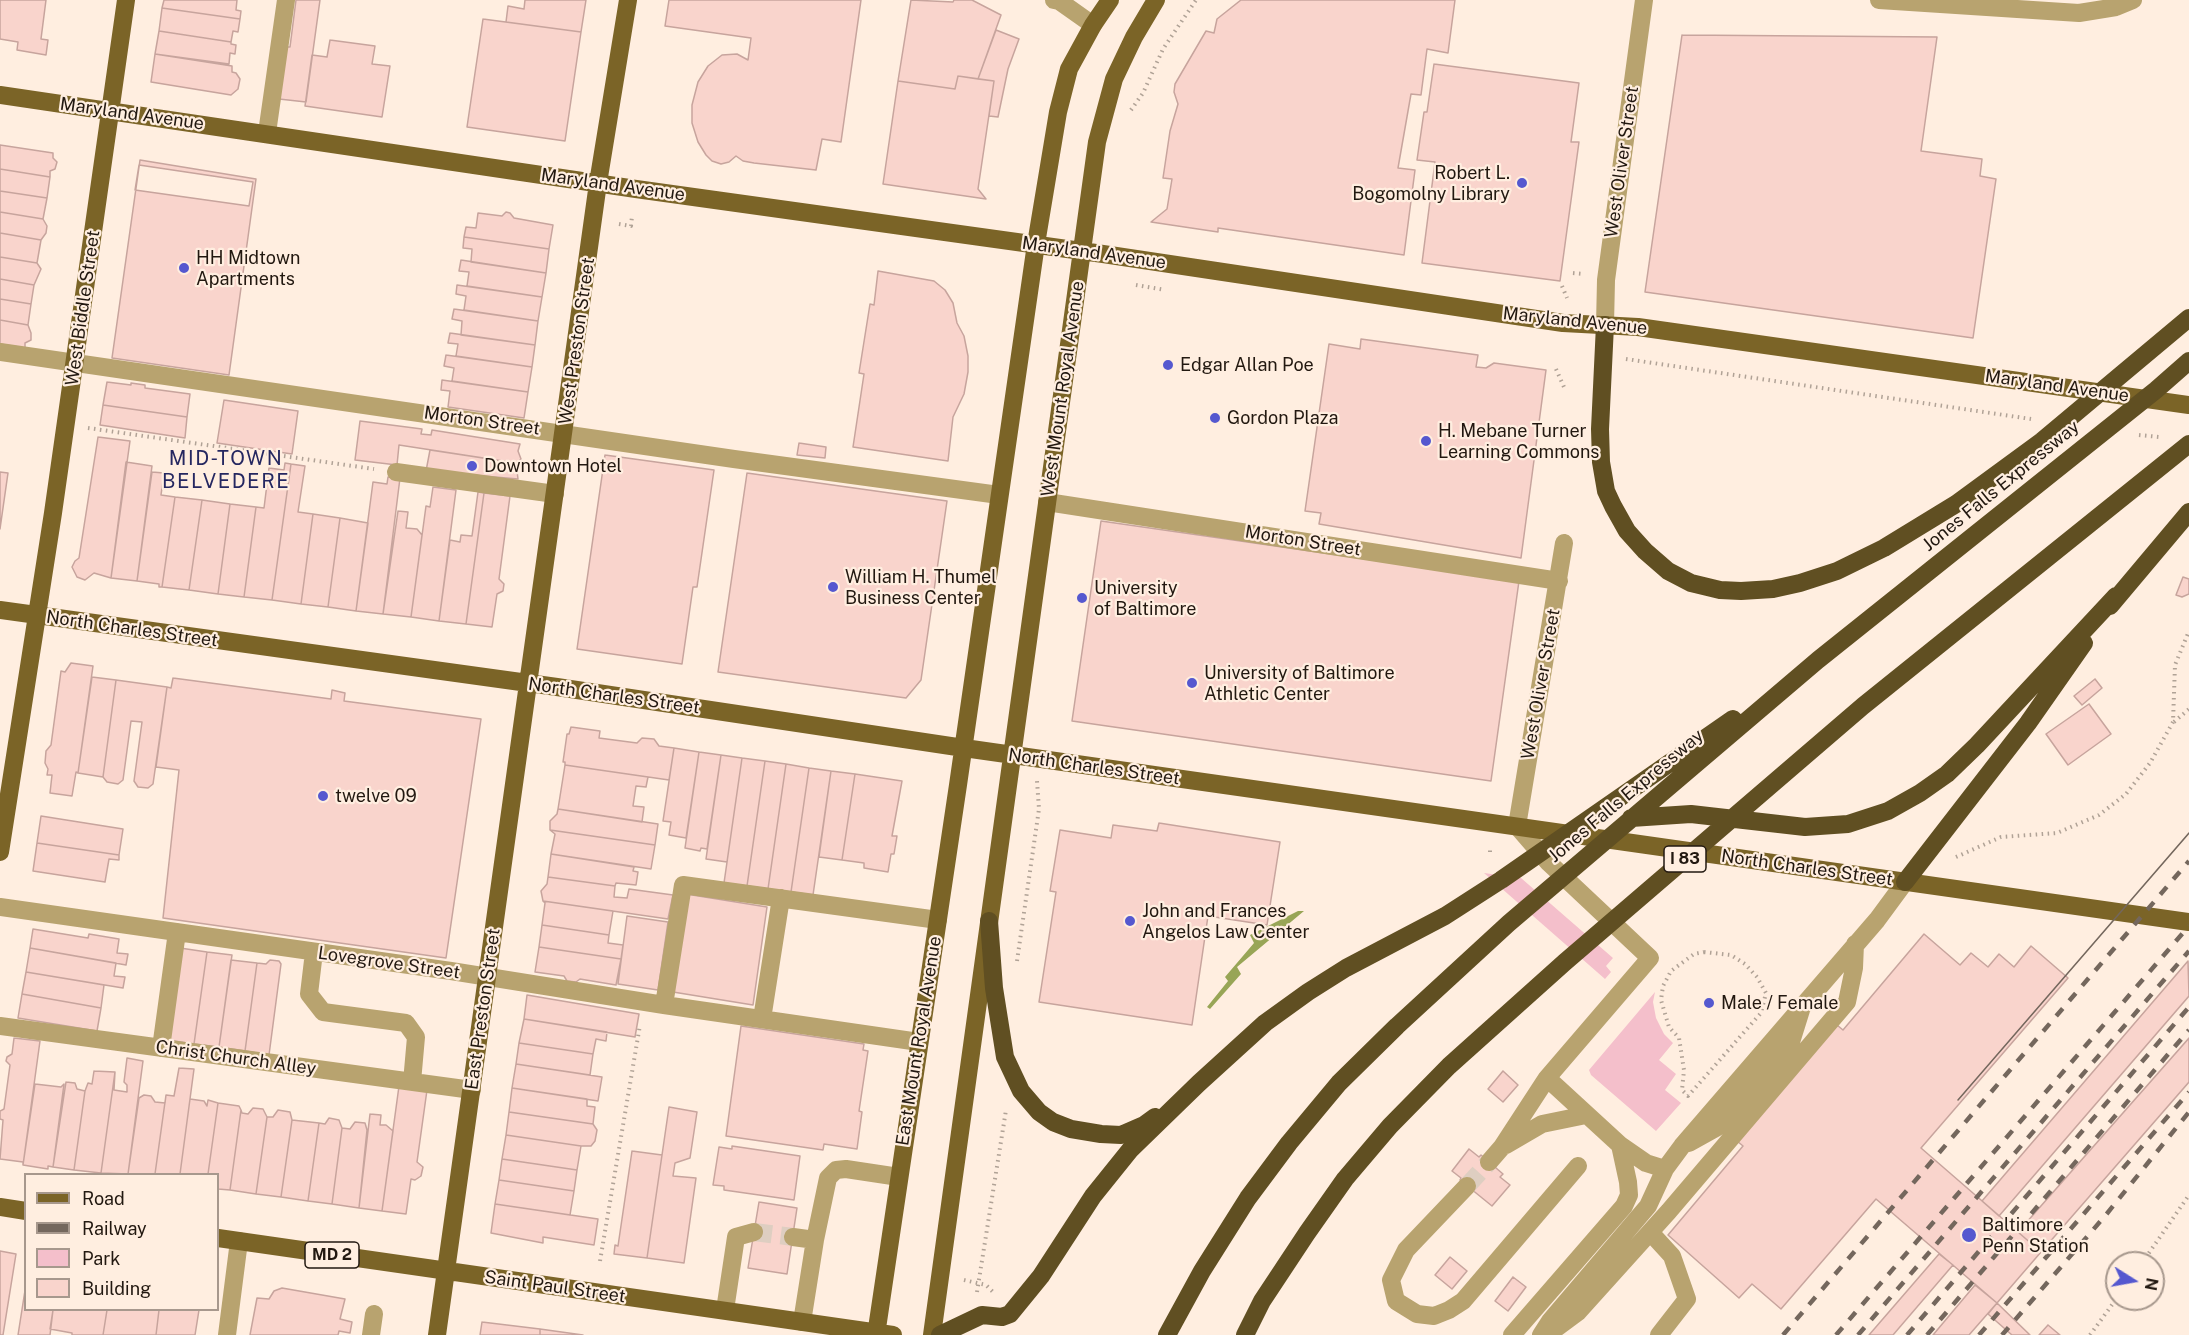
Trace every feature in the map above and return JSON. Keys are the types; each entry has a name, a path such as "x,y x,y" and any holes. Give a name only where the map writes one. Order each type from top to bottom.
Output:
{"highway":[{"path":"1605,325 1600,429 1601,462 1606,491 1613,506 1627,531 1668,571 1691,583 1720,590 1741,591 1782,587 1837,570 1884,548 1956,504 2042,441 2189,318"},
{"name":"Jones Falls Expressway","path":"1167,1335 1202,1271 1248,1198 1289,1143 1339,1083 1396,1026 1509,923 1818,660 2189,361"},
{"name":"I 83","path":"1245,1335 1262,1301 1306,1233 1345,1179 1390,1126 1449,1066 1565,962 1863,706 2189,444"},
{"path":"1550,831 1618,819 1691,814 1805,827 1848,824 1888,811 1947,774 2116,596 2189,512"},
{"path":"1905,882 2028,723 2116,596"},
{"path":"940,1335 982,1315 1002,1317 1010,1314 1041,1276 1094,1196 1130,1150 1265,1023 1346,968 1445,916 1501,880 1818,660"},
{"path":"989,921 994,988 1005,1058 1022,1091 1039,1112 1053,1122 1071,1129 1121,1135 1144,1125 1199,1083"}],"main road":[{"name":"West Biddle Street","path":"0,852 66,425 126,0"},
{"name":"West Preston Street","path":"529,683 598,183 628,0"},
{"path":"964,748 1036,244 1058,112 1070,69 1104,0"},
{"path":"1093,25 1110,0"},
{"name":"West Mount Royal Avenue","path":"1012,755 1097,142 1114,79 1134,37 1156,0"},
{"name":"Maryland Avenue","path":"0,95 598,183 1082,250 1563,323 1638,327 2189,405"},
{"name":"North Charles Street","path":"0,610 529,683 1523,829 2189,922"},
{"name":"East Preston Street","path":"437,1335 529,683"},
{"name":"East Mount Royal Avenue","path":"881,1334 899,1177 964,748"},
{"path":"932,1335 1012,755"},
{"path":"0,1207 24,1211"},
{"name":"Saint Paul Street","path":"219,1238 881,1334"}],"street":[{"path":"267,133 286,0"},
{"path":"1054,0 1059,1 1093,25"},
{"name":"West Oliver Street","path":"1605,325 1606,280 1644,0"},
{"path":"1880,0 2079,13 2116,7 2133,0"},
{"name":"Morton Street","path":"0,352 999,495"},
{"path":"396,472 555,494"},
{"name":"Morton Street","path":"1047,502 1558,580"},
{"name":"West Oliver Street","path":"1523,829 1564,543"},
{"path":"1489,1161 1502,1147 1547,1078 1650,958 1549,863 1523,829"},
{"path":"1540,1335 1648,1206 1665,1169 1682,1146 1877,920 1905,882"},
{"path":"664,1005 683,885 938,920"},
{"path":"762,1019 781,898"},
{"name":"Lovegrove Street","path":"0,908 488,977 919,1042"},
{"path":"161,1048 177,932"},
{"path":"1547,1335 1578,1312 1650,1232 1847,1002 1854,968 1855,944"},
{"path":"314,952 309,994 323,1012 406,1023 417,1037 412,1082"},
{"name":"Christ Church Alley","path":"0,1026 472,1090"},
{"path":"1547,1078 1620,1145 1646,1163 1665,1169"},
{"path":"1502,1147 1542,1124 1586,1115"},
{"path":"1512,1335 1624,1206 1629,1195 1620,1145"},
{"path":"1467,1186 1406,1250 1391,1280 1396,1301 1417,1314 1434,1317 1463,1301 1578,1166"},
{"path":"802,1322 828,1178 836,1170 846,1169 899,1177"},
{"path":"725,1310 736,1237 754,1232"},
{"path":"1650,1232 1672,1256 1687,1299 1659,1335"},
{"path":"793,1237 815,1240"},
{"path":"226,1335 239,1241"},
{"path":"371,1335 374,1314"}],"path":[{"path":"1129,113 1143,93 1163,49 1196,0"},
{"path":"619,224 631,226 632,216"},
{"path":"1573,273 1585,274"},
{"path":"1562,286 1567,298"},
{"path":"1556,369 1564,387"},
{"path":"66,425 396,472"},
{"path":"2173,723 2175,665 2189,631"},
{"path":"1952,859 2001,837 2057,833 2098,815 2126,794 2150,764 2173,723 2189,709"},
{"path":"1016,971 1039,809"},
{"path":"1746,1033 1690,1094 1685,1095 1682,1090 1684,1070 1679,1038 1669,1027 1661,1000 1663,986 1671,971 1694,954 1717,952 1731,955 1745,964 1757,977 1766,993 1761,1013 1751,1027"},
{"path":"1676,956 1682,962"},
{"path":"600,1261 642,1014"},
{"path":"975,1299 980,1282 1007,1102"},
{"path":"2150,1251 2189,1195"},
{"path":"964,1280 986,1284 999,1298"},
{"path":"2090,1335 2108,1311"}],"green space":[{"path":"1484,873 1521,878 1613,958 1606,966 1611,972 1605,979"},
{"path":"1655,992 1653,1002 1656,1018 1664,1034 1673,1043 1659,1060 1676,1074 1665,1090 1681,1103 1656,1131 1591,1075 1589,1070"}],"shaded area":[{"path":"1298,911 1304,911 1237,967 1241,974 1210,1009 1207,1007 1228,981 1225,977 1254,943 1250,935"}],"building":[{"path":"0,0 46,0 41,39 48,40 46,55 17,50 18,42 0,39"},
{"path":"164,0 237,0 236,10 241,11 240,19 162,8"},
{"path":"296,0 320,0 306,102 279,99 286,47 290,47"},
{"path":"525,0 586,0 581,32 506,22 508,6 524,9"},
{"path":"669,0 861,0 841,142 822,139 816,170 754,163 743,161 736,156 729,162 721,164 712,161 706,155 698,142 692,123 692,105 698,82 708,66 722,55 737,54 748,60 751,38 665,26"},
{"path":"911,0 953,2 954,0 972,0 1001,15 978,79 958,76 955,89 898,81"},
{"path":"1241,0 1455,0 1448,53 1427,49 1421,95 1411,94 1398,168 1415,170 1404,255 1218,228 1218,232 1151,222 1167,209 1172,179 1163,178 1170,131 1178,104 1174,92 1175,84 1206,31 1214,33 1217,19"},
{"path":"162,8 240,19 238,32 233,31 231,42 159,31"},
{"path":"483,19 581,32 565,141 467,127"},
{"path":"996,30 1019,39 1008,69 998,117 989,116 994,81 978,79"},
{"path":"159,31 231,42 236,45 235,54 230,53 229,64 155,54"},
{"path":"1682,35 1937,37 1921,151 1982,159 1980,176 1996,179 1973,338 1645,292"},
{"path":"330,40 375,46 372,64 390,66 382,117 305,106 312,55 327,57"},
{"path":"155,54 232,66 232,72 236,73 240,79 238,89 231,95 151,82"},
{"name":"Robert L. Bogomolny Library","path":"1434,64 1579,83 1571,142 1579,142 1560,281 1422,263 1435,162 1417,160"},
{"path":"958,76 994,81 978,189 986,199 883,184 898,81 955,89"},
{"path":"0,145 53,153 53,158 57,162 55,169 50,171 50,177 0,169"},
{"name":"HH Midtown Apartments","path":"140,160 256,179 229,375 112,358"},
{"path":"139,165 253,182 249,206 135,190"},
{"path":"0,169 50,177 47,198 0,191"},
{"path":"0,191 47,198 43,219 0,212"},
{"path":"0,212 43,219 47,226 46,233 41,240 0,233"},
{"path":"506,212 514,218 553,225 549,249 464,237 466,227 476,228 478,213 502,216"},
{"path":"0,233 41,240 37,263 0,257"},
{"path":"464,237 549,249 546,273 471,262 472,249 463,248"},
{"path":"0,257 37,263 41,269 34,285 0,279"},
{"path":"461,260 546,273 542,297 467,286 469,272 459,271"},
{"path":"878,271 934,281 945,290 953,303 957,323 964,336 968,372 964,394 953,417 948,461 853,447 864,374 859,373 870,304 874,305"},
{"path":"0,279 34,285 31,304 0,299"},
{"path":"457,285 542,297 538,321 464,310 466,296 456,294"},
{"path":"0,299 31,304 28,325 0,320"},
{"path":"454,309 538,321 535,345 461,335 462,321 452,319"},
{"path":"0,320 28,325 31,340 25,343 25,348 0,344"},
{"path":"450,333 535,345 532,367 456,356 458,344 448,343"},
{"name":"H. Mebane Turner Learning Commons","path":"1361,339 1478,355 1476,367 1486,368 1494,363 1546,370 1521,558 1319,524 1321,513 1305,511 1329,344 1360,349"},
{"path":"446,355 532,367 528,392 452,381 454,368 444,366"},
{"path":"442,380 528,392 524,418 448,407 450,391 441,390"},
{"path":"107,382 145,385 145,388 190,394 187,417 103,405"},
{"path":"224,400 298,411 292,454 217,443"},
{"path":"103,405 187,417 185,438 100,425"},
{"path":"360,421 422,429 421,434 431,435 432,430 520,444 518,451 521,459 516,463 399,445 397,465 355,460"},
{"path":"98,437 130,441 111,578 94,573 85,580 77,577 72,567 79,558"},
{"path":"799,443 826,447 825,458 797,455"},
{"name":"Downtown Hotel","path":"430,450 516,463 518,479 426,471"},
{"path":"605,455 714,470 697,587 693,587 682,664 577,649"},
{"path":"126,462 152,466 137,581 111,578"},
{"path":"285,463 291,464 272,600 244,597 256,507 264,508 269,468 284,470"},
{"path":"291,464 305,466 298,512 313,514 301,604 272,600"},
{"path":"0,472 8,473 0,529"},
{"path":"152,472 164,473 161,495 175,497 162,587 159,587 159,584 137,581"},
{"name":"William H. Thumel Business Center","path":"747,473 947,501 921,680 906,698 718,672"},
{"path":"388,477 400,478 383,614 356,611 373,482 387,484"},
{"path":"433,487 456,490 439,621 411,617 426,506 430,507"},
{"path":"478,492 484,493 466,624 439,621 450,540 460,542 461,535 472,536"},
{"path":"484,493 510,496 499,579 504,584 503,591 497,594 492,627 466,624"},
{"path":"175,497 202,500 189,590 162,587"},
{"path":"202,500 230,504 218,594 189,590"},
{"path":"230,504 256,507 244,597 218,594"},
{"path":"398,511 408,512 406,528 417,529 422,535 411,617 383,614"},
{"path":"313,514 340,518 328,607 301,604"},
{"path":"340,518 368,523 356,611 328,607"},
{"path":"1101,521 1519,581 1491,781 1072,721"},
{"path":"2183,577 2189,579 2189,594 2182,597 2176,595"},
{"path":"71,663 93,666 78,773 76,772 72,796 50,793 52,775 47,775 48,769 45,763 46,751 51,745 61,671 65,672"},
{"path":"92,677 116,680 103,777 78,773"},
{"name":"twelve 09","path":"173,678 331,699 332,690 345,693 344,701 481,719 446,958 163,918 179,770 156,767 167,687 171,688"},
{"path":"2095,679 2102,688 2082,705 2074,696"},
{"path":"116,680 167,687 153,784 148,788 138,787 134,781 142,722 131,721 123,780 118,784 107,782 103,777"},
{"path":"2089,704 2111,734 2068,765 2046,734"},
{"path":"571,727 600,731 599,738 637,743 642,738 654,739 659,746 674,748 669,780 565,765 563,762 567,734"},
{"path":"674,748 699,752 686,838 669,835 671,822 663,821"},
{"path":"699,752 721,755 707,849 701,848 700,851 685,848"},
{"path":"721,755 742,758 727,862 706,859"},
{"path":"742,758 765,761 747,886 724,883"},
{"path":"765,761 786,764 768,889 747,886"},
{"path":"786,764 809,768 791,892 768,889"},
{"path":"565,765 648,777 646,787 636,786 633,806 644,807 642,822 558,809"},
{"path":"809,768 831,771 813,895 791,892"},
{"path":"831,771 855,774 842,860 819,857"},
{"path":"855,774 902,781 892,836 897,836 888,872 864,868 864,863 842,860"},
{"path":"558,809 658,824 655,845 550,830 550,821 557,814"},
{"path":"41,816 123,829 119,855 37,843"},
{"name":"John and Frances Angelos Law Center","path":"1159,823 1280,842 1267,925 1208,916 1192,1025 1039,1002 1056,892 1050,891 1060,830 1111,838 1113,825 1157,831"},
{"path":"550,830 655,845 651,869 551,854 555,834"},
{"path":"37,843 119,855 119,860 109,859 105,882 33,871"},
{"path":"551,854 634,867 633,871 638,872 636,885 616,883 615,886 548,877"},
{"path":"548,877 615,886 614,897 627,898 629,889 673,895 668,919 543,901 541,891 547,884"},
{"path":"686,894 767,907 753,1005 673,992"},
{"path":"543,901 613,911 609,935 542,925 545,903"},
{"path":"627,916 668,922 658,990 618,984"},
{"path":"542,925 609,935 608,943 623,945 621,959 539,947"},
{"path":"33,929 88,938 89,934 119,939 117,953 128,954 126,965 30,948"},
{"name":"Baltimore Penn Station","path":"1924,934 1960,965 1971,953 1988,967 1999,954 2014,967 2031,946 2068,978 1921,1148 2041,1252 1997,1303 1876,1199 1781,1309 1752,1284 1739,1298 1668,1235 1743,1146 1737,1141 1837,1025 1843,1030"},
{"path":"539,947 621,959 616,985 580,979 576,982 567,981 564,976 535,972"},
{"path":"30,948 116,963 114,976 125,977 123,988 26,972"},
{"path":"180,948 207,952 194,1044 167,1040"},
{"path":"207,952 232,955 219,1047 194,1044"},
{"path":"231,960 257,963 245,1051 219,1047"},
{"path":"270,960 279,961 281,964 269,1055 245,1051 257,963 266,964"},
{"path":"2188,961 2189,996 1999,1216 1982,1201"},
{"path":"26,972 104,985 101,1008 22,994"},
{"path":"22,994 101,1008 97,1031 18,1018"},
{"path":"527,995 639,1014 635,1037 524,1019"},
{"path":"524,1019 607,1032 606,1041 596,1039 593,1054 519,1043"},
{"path":"741,1026 864,1044 863,1050 868,1051 859,1111 862,1112 857,1149 824,1144 823,1150 726,1136"},
{"path":"14,1038 40,1041 23,1165 23,1162 0,1159 3,1120 0,1119 0,1111 4,1109 10,1065 6,1061 7,1057 12,1054"},
{"path":"2189,1038 2189,1082 2041,1252 2018,1232"},
{"path":"519,1043 593,1054 590,1075 516,1064"},
{"path":"127,1058 143,1061 128,1173 101,1173 115,1072 114,1090 127,1092 127,1085 124,1082"},
{"path":"516,1064 602,1077 598,1101 512,1088"},
{"path":"179,1068 194,1069 180,1173 155,1173 166,1095 174,1096"},
{"path":"94,1071 115,1072 101,1173 74,1170 85,1091 88,1083 92,1084"},
{"path":"1503,1071 1518,1085 1503,1102 1488,1089"},
{"path":"66,1082 75,1083 77,1089 85,1091 74,1170 53,1167"},
{"path":"35,1084 61,1087 64,1084 53,1167 48,1166 48,1169 23,1165"},
{"path":"399,1086 427,1090 417,1162 423,1167 421,1176 415,1180 411,1179 406,1214 382,1211"},
{"path":"512,1088 587,1099 587,1106 595,1107 593,1124 509,1112"},
{"path":"144,1095 151,1096 155,1102 165,1103 155,1173 128,1173 139,1098"},
{"path":"190,1099 204,1101 207,1106 208,1100 218,1103 208,1173 180,1173"},
{"path":"218,1103 239,1106 241,1110 230,1190 219,1189 219,1173 208,1173"},
{"path":"669,1107 697,1112 690,1158 675,1163 673,1176 696,1178 684,1263 647,1258"},
{"path":"253,1108 263,1109 267,1117 256,1194 230,1190 241,1110 242,1113 248,1114"},
{"path":"278,1110 290,1112 292,1120 281,1197 256,1194 267,1117 273,1117"},
{"path":"509,1112 593,1124 597,1130 595,1141 591,1146 581,1146 506,1135"},
{"path":"370,1114 381,1115 380,1125 386,1125 393,1131 382,1211 359,1208"},
{"path":"329,1118 339,1120 342,1128 332,1204 308,1201 319,1123 325,1124"},
{"path":"292,1120 319,1123 308,1201 281,1197"},
{"path":"355,1122 365,1123 367,1130 359,1208 332,1204 342,1128 350,1129"},
{"path":"506,1135 581,1146 577,1170 502,1159"},
{"path":"732,1146 800,1156 794,1200 724,1190 724,1186 713,1185 719,1147 732,1149"},
{"path":"1469,1149 1479,1157 1481,1155 1503,1174 1500,1177 1510,1185 1492,1206 1452,1171"},
{"path":"632,1151 662,1155 647,1258 614,1254 615,1245 618,1246"},
{"path":"502,1159 577,1170 574,1191 499,1180"},
{"path":"499,1180 574,1191 570,1215 495,1204"},
{"path":"759,1202 797,1208 787,1274 748,1268"},
{"path":"495,1204 598,1219 594,1245 543,1237 543,1243 491,1233"},
{"path":"0,1251 16,1254 3,1335 0,1335"},
{"path":"1939,1254 1953,1265 1893,1335 1869,1335"},
{"path":"1450,1257 1467,1271 1452,1289 1435,1275"},
{"path":"1513,1277 1526,1287 1508,1311 1495,1301"},
{"path":"1975,1285 1997,1303 1969,1335 1933,1335"},
{"path":"282,1288 345,1299 340,1319 352,1322 350,1333 339,1331 338,1335 250,1335 257,1298 269,1299 274,1291"},
{"path":"24,1297 24,1311 53,1311 50,1335 18,1335"},
{"path":"1997,1303 2030,1335 2012,1335 1988,1314"},
{"path":"53,1311 107,1311 103,1335 72,1335 72,1333 50,1329"},
{"path":"107,1311 159,1311 156,1335 103,1335"},
{"path":"159,1311 199,1311 195,1335 156,1335"},
{"path":"482,1322 540,1329 540,1335 480,1335"},
{"path":"2048,1325 2060,1335 2039,1335"},
{"path":"540,1329 583,1335 540,1335"}],"tunnel":[{"path":"1467,1186 1489,1162"},
{"path":"754,1232 793,1237"}],"tram line":[{"path":"1958,1100 2189,833"}],"railway":[{"path":"1783,1335 2189,861"},
{"path":"1836,1335 2189,926"},
{"path":"1858,1335 2189,951"},
{"path":"1907,1335 2189,1007"},
{"path":"1927,1335 2189,1030"},
{"path":"1979,1335 2189,1092"},
{"path":"2002,1335 2105,1216 2189,1112"}],"place":[{"name":"Robert L. Bogomolny Library","path":"1522,183"},
{"name":"HH Midtown Apartments","path":"184,268"},
{"name":"Edgar Allan Poe","path":"1168,365"},
{"name":"Gordon Plaza","path":"1215,418"},
{"name":"H. Mebane Turner Learning Commons","path":"1426,441"},
{"name":"Downtown Hotel","path":"472,466"},
{"name":"William H. Thumel Business Center","path":"833,587"},
{"name":"University of Baltimore","path":"1082,598"},
{"name":"University of Baltimore Athletic Center","path":"1192,683"},
{"name":"twelve 09","path":"323,796"},
{"name":"John and Frances Angelos Law Center","path":"1130,921"},
{"name":"Male / Female","path":"1709,1003"},
{"name":"Baltimore Penn Station","path":"1969,1235"}],"district":[{"name":"MID-TOWN BELVEDERE","path":"226,470"}]}
